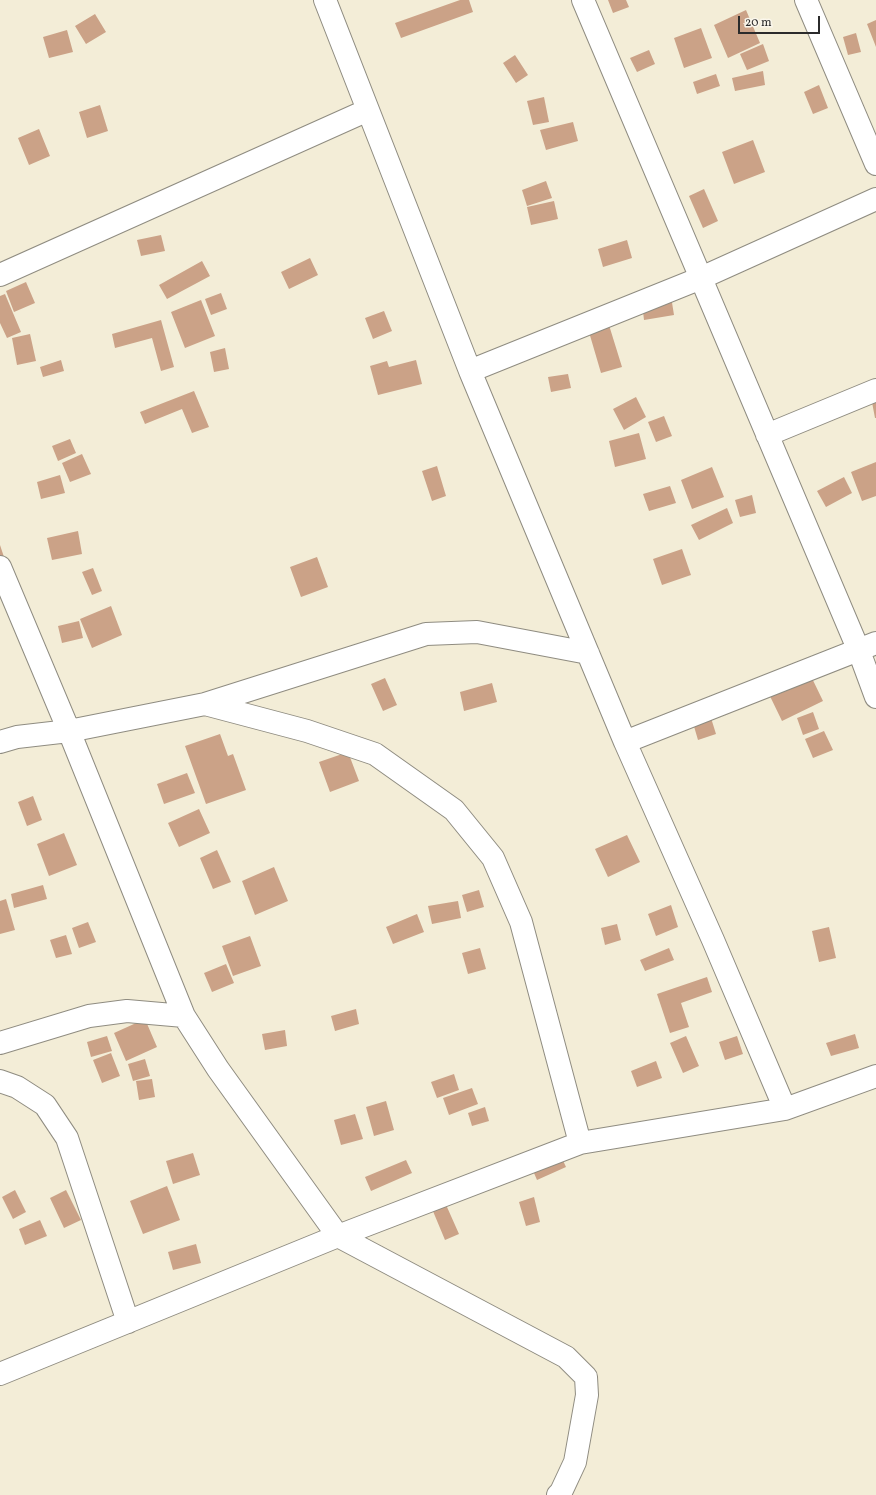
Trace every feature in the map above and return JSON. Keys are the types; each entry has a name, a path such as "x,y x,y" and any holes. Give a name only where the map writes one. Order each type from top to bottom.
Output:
{"street":[{"path":"325,0 470,371 625,742 713,940 784,1109"},
{"path":"583,0 767,435 867,647 876,697"},
{"path":"806,0 876,164"},
{"path":"0,275 368,110"},
{"path":"470,371 701,278 876,199"},
{"path":"767,435 876,390"},
{"path":"0,567 69,731 184,1016 218,1069 338,1236 566,1357 586,1377 587,1395 574,1462 561,1492 558,1495"},
{"path":"6,738 69,731 205,704 426,634 477,632 588,653"},
{"path":"625,742 867,647"},
{"path":"205,704 307,731 374,754 454,810 493,858 521,922 580,1143"},
{"path":"0,1043 89,1016 127,1012 184,1016"},
{"path":"0,1374 338,1236 580,1143 784,1109 876,1076"},
{"path":"0,1081 18,1087 44,1105 67,1138 128,1322"}],"building":[{"path":"460,0 469,0 473,12 401,38 395,23"},
{"path":"608,0 626,0 629,7 613,13"},
{"path":"746,10 760,43 728,58 714,25"},
{"path":"95,14 106,32 86,44 75,26"},
{"path":"876,20 876,47 867,24"},
{"path":"701,28 712,58 684,68 674,38"},
{"path":"67,30 73,52 49,58 43,37"},
{"path":"856,33 861,52 848,55 843,37"},
{"path":"763,44 769,61 747,70 740,54"},
{"path":"649,50 655,64 637,72 630,58"},
{"path":"515,55 528,75 516,83 503,63"},
{"path":"763,71 765,85 735,91 732,78"},
{"path":"716,74 720,86 697,94 693,82"},
{"path":"819,85 828,108 813,114 804,92"},
{"path":"544,97 549,122 533,125 527,101"},
{"path":"100,105 108,131 87,138 79,112"},
{"path":"573,122 578,141 546,150 540,130"},
{"path":"39,129 50,156 29,165 18,138"},
{"path":"753,140 765,172 734,184 722,152"},
{"path":"546,181 552,198 527,206 522,190"},
{"path":"704,189 718,221 703,228 689,196"},
{"path":"554,201 558,219 531,225 527,207"},
{"path":"161,235 165,251 141,256 137,240"},
{"path":"627,240 632,258 603,267 598,249"},
{"path":"310,258 318,275 289,289 281,272"},
{"path":"202,261 210,276 167,299 159,285"},
{"path":"26,282 35,303 14,312 6,291"},
{"path":"670,290 674,315 644,320 641,294"},
{"path":"221,293 227,309 211,315 205,299"},
{"path":"5,294 21,332 7,338 0,323 0,296"},
{"path":"201,300 215,336 185,348 171,312"},
{"path":"604,309 622,367 601,373 584,315"},
{"path":"384,311 392,331 373,339 365,318"},
{"path":"161,320 174,367 161,371 152,338 115,348 112,334"},
{"path":"30,334 36,361 17,365 12,338"},
{"path":"225,348 229,369 214,372 210,352"},
{"path":"61,360 64,371 43,377 40,367"},
{"path":"416,360 422,384 378,395 370,366 387,361 389,367"},
{"path":"568,374 571,388 551,392 548,377"},
{"path":"194,391 209,427 192,433 182,409 145,424 140,412"},
{"path":"876,396 876,418 875,418 871,397"},
{"path":"636,397 646,417 624,430 613,409"},
{"path":"664,416 672,436 656,442 648,422"},
{"path":"639,433 646,459 615,467 609,441"},
{"path":"70,439 76,453 58,461 52,446"},
{"path":"82,454 91,474 70,482 62,463"},
{"path":"876,462 876,496 862,501 851,472"},
{"path":"437,466 446,496 432,501 422,471"},
{"path":"712,467 724,497 692,509 681,480"},
{"path":"60,475 65,493 41,499 37,482"},
{"path":"844,477 852,493 826,507 817,491"},
{"path":"670,486 676,503 649,511 643,494"},
{"path":"752,495 756,513 740,517 735,500"},
{"path":"727,508 733,523 699,540 691,525"},
{"path":"78,531 82,554 52,560 47,538"},
{"path":"0,545 7,566 0,569"},
{"path":"682,549 691,575 662,585 653,559"},
{"path":"317,557 328,587 301,597 290,567"},
{"path":"93,568 102,591 92,595 82,572"},
{"path":"111,606 122,635 92,648 80,619"},
{"path":"79,621 83,638 62,643 58,626"},
{"path":"808,670 823,701 782,721 767,690"},
{"path":"385,678 397,705 383,711 371,684"},
{"path":"492,683 497,702 464,711 460,692"},
{"path":"813,712 819,729 803,735 797,718"},
{"path":"711,718 716,734 698,740 693,723"},
{"path":"824,731 833,750 813,758 805,739"},
{"path":"220,734 228,756 233,754 246,790 206,804 185,746"},
{"path":"348,752 359,781 330,792 319,762"},
{"path":"187,773 195,793 164,804 157,784"},
{"path":"33,796 42,820 27,826 18,802"},
{"path":"199,809 210,833 179,847 168,823"},
{"path":"64,833 77,865 49,876 37,844"},
{"path":"627,835 640,862 608,877 595,849"},
{"path":"217,850 231,882 213,889 200,858"},
{"path":"274,867 288,901 255,915 242,881"},
{"path":"43,885 47,899 14,908 11,894"},
{"path":"479,890 484,907 467,912 462,895"},
{"path":"6,899 15,930 0,934 0,901"},
{"path":"458,901 461,918 432,924 428,906"},
{"path":"671,905 678,927 656,936 648,914"},
{"path":"417,914 424,932 393,944 386,927"},
{"path":"88,922 96,942 79,948 72,928"},
{"path":"617,924 621,940 605,945 601,928"},
{"path":"829,927 836,958 819,962 812,931"},
{"path":"66,935 72,954 56,958 50,940"},
{"path":"250,936 261,966 233,976 222,946"},
{"path":"480,948 486,969 468,974 462,953"},
{"path":"669,948 674,960 645,971 640,960"},
{"path":"226,964 234,983 212,992 204,973"},
{"path":"707,977 712,992 681,1003 689,1027 670,1033 657,994"},
{"path":"356,1009 359,1024 335,1031 331,1016"},
{"path":"145,1019 157,1047 126,1061 114,1033"},
{"path":"285,1030 287,1046 265,1050 262,1034"},
{"path":"855,1034 859,1048 831,1056 826,1043"},
{"path":"107,1036 112,1051 91,1057 87,1042"},
{"path":"686,1036 699,1066 683,1073 670,1043"},
{"path":"737,1036 743,1054 725,1060 719,1042"},
{"path":"111,1053 120,1076 102,1083 93,1060"},
{"path":"145,1059 150,1076 133,1081 128,1064"},
{"path":"656,1061 662,1078 637,1087 631,1071"},
{"path":"454,1074 459,1090 437,1098 431,1082"},
{"path":"152,1079 155,1097 139,1100 136,1081"},
{"path":"472,1088 478,1104 449,1115 443,1098"},
{"path":"386,1101 394,1130 374,1136 366,1107"},
{"path":"485,1107 489,1121 472,1126 468,1113"},
{"path":"355,1114 363,1139 341,1145 334,1120"},
{"path":"193,1153 200,1175 173,1184 166,1161"},
{"path":"560,1154 566,1167 537,1180 531,1166"},
{"path":"406,1160 412,1173 371,1191 365,1177"},
{"path":"167,1186 180,1220 143,1234 130,1201"},
{"path":"15,1190 26,1212 13,1219 2,1197"},
{"path":"66,1190 81,1220 64,1228 50,1198"},
{"path":"534,1197 540,1222 526,1226 519,1202"},
{"path":"443,1198 459,1234 445,1240 430,1204"},
{"path":"40,1220 47,1236 25,1245 19,1229"},
{"path":"196,1244 201,1263 173,1270 168,1252"}]}
